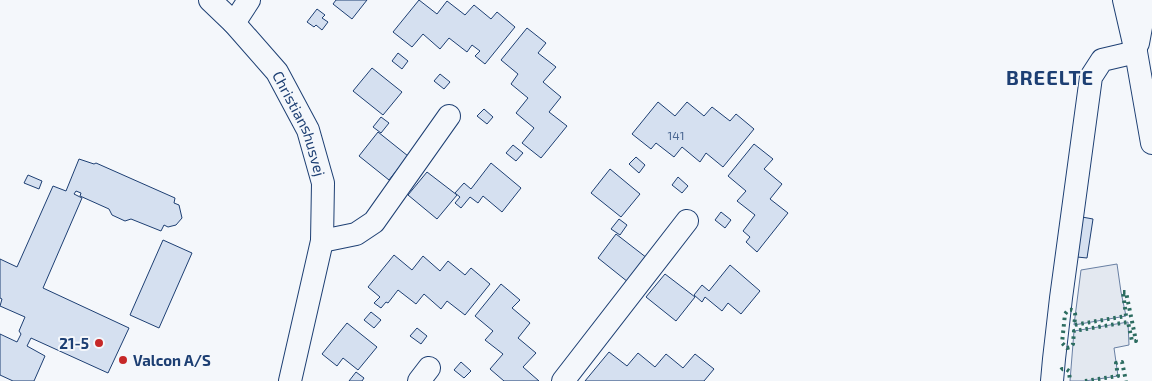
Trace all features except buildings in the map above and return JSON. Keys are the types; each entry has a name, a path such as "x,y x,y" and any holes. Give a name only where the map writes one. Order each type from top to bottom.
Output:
{"street":[{"name":"Christianshusvej","path":"210,0 234,23 277,72 308,130 322,183 322,241 290,381"},
{"path":"234,23 249,0"},
{"path":"1124,0 1136,52 1152,143"},
{"path":"1136,52 1146,0"},
{"path":"1052,381 1061,298 1091,77 1102,60 1136,52"},
{"path":"322,241 356,234 374,222 449,116"},
{"path":"562,381 687,221"}],"shaded area":[{"path":"1117,264 1126,316 1074,325 1081,270"},
{"path":"1128,322 1129,345 1114,348 1118,376 1085,381 1070,381 1074,331"}],"hedge":[{"path":"1123,292 1126,292 1136,341 1132,341 1128,322 1074,331 1071,347 1067,348 1062,343 1065,314 1068,310 1075,312 1074,325 1126,316 1123,292"},
{"path":"1085,381 1118,376 1116,363 1122,362 1126,381"},
{"path":"1061,370 1066,369 1069,371 1070,381"}],"place":[{"name":"21-5","path":"99,343"},
{"name":"Valcon A/S","path":"123,360"}],"district":[{"name":"BREELTE","path":"1050,77"}]}
